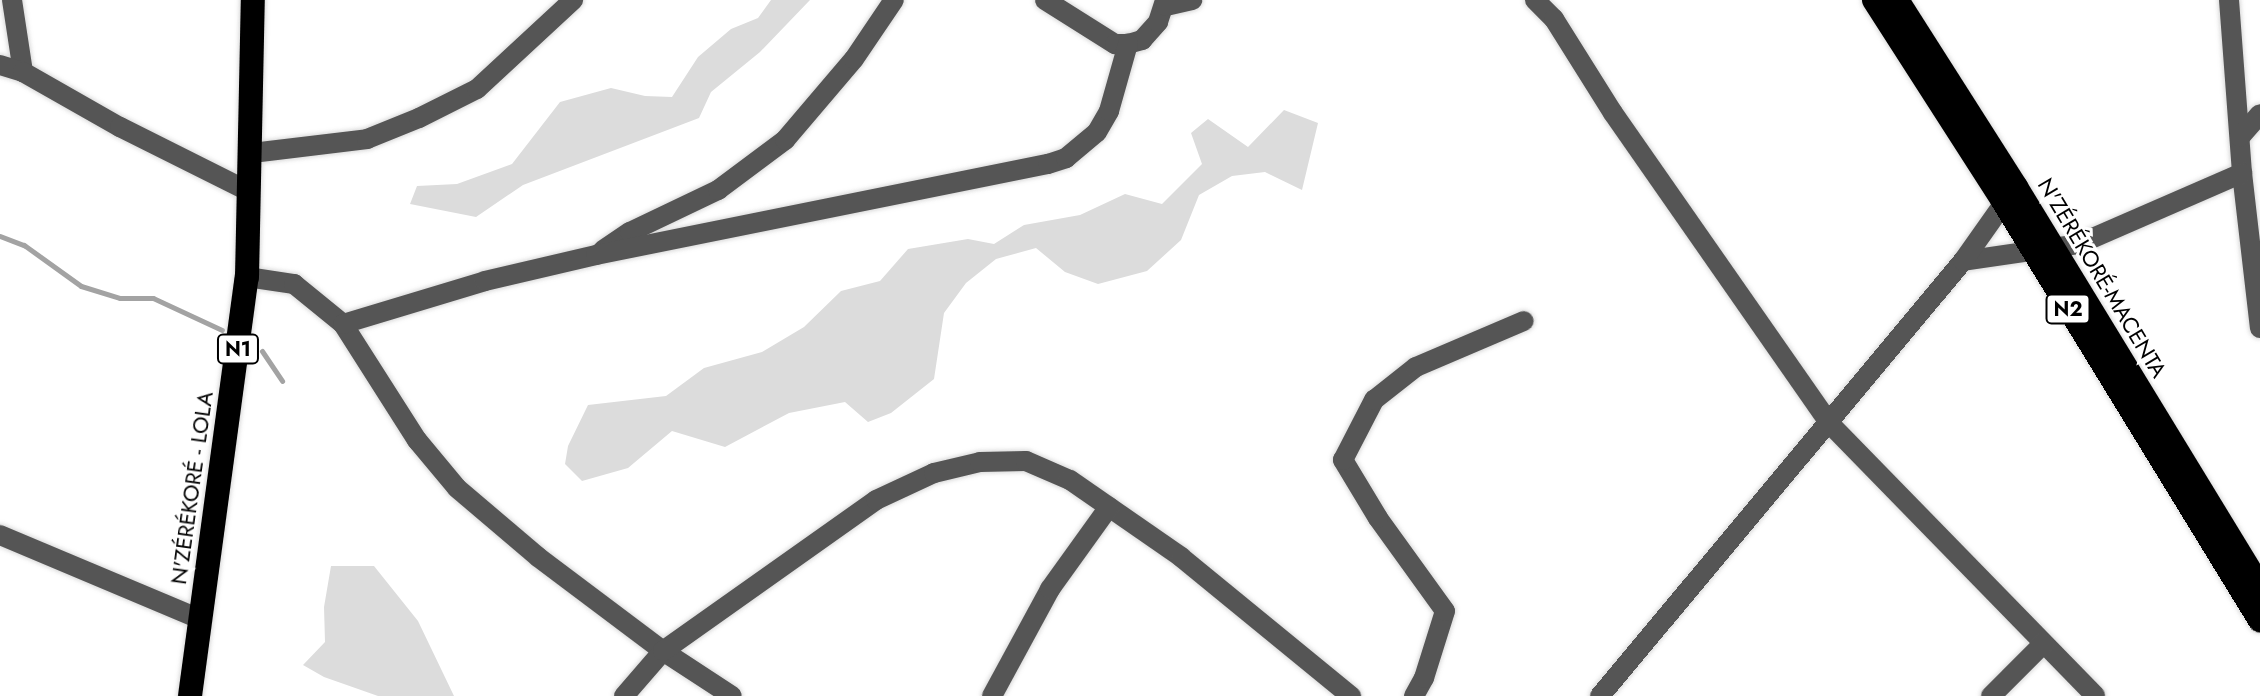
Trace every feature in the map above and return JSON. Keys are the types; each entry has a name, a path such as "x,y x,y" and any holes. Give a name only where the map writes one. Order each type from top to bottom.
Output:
{"highway":[{"name":"N'ZÉRÉKORÉ - LOLA","path":"190,696 247,277 253,0"},
{"name":"N2","path":"1874,0 2010,194 2251,575 2260,620"},
{"name":"N'ZÉRÉKORÉ-MACENTA","path":"1897,0 2010,194"}],"street":[{"path":"12,0 23,72"},
{"path":"252,153 367,139 419,118 477,89 573,0"},
{"path":"596,255 630,232 718,190 785,140 854,59 894,0"},
{"path":"1045,0 1115,44 1142,40 1158,22 1166,3 1192,0"},
{"path":"1535,0 1554,19 1613,113 1829,423 2095,696"},
{"path":"2229,0 2242,173 2260,328"},
{"path":"343,324 485,281 596,255 992,177 1066,158 1097,132 1109,111 1128,44"},
{"path":"0,65 23,72 120,127 250,192"},
{"path":"2240,137 2260,114"},
{"path":"1963,261 2105,236 2242,173"},
{"path":"1600,696 1963,261 2010,194"},
{"path":"247,277 294,284 343,324 417,440 457,488 538,557 663,651 732,696"},
{"path":"1414,696 1424,678 1445,611 1378,518 1343,460 1374,400 1416,367 1524,321"},
{"path":"624,696 663,651 876,500 934,473 980,462 1026,461 1070,480 1181,557 1351,696"},
{"path":"992,696 1050,589 1109,507"},
{"path":"0,535 200,619"},
{"path":"1991,696 2043,644"}],"shaded area":[{"path":"771,0 810,0 760,52 711,92 699,118 523,185 476,217 410,204 417,186 457,184 512,164 560,102 611,88 645,96 672,97 698,57 731,29 758,18"},
{"path":"1284,110 1318,123 1302,190 1265,172 1232,176 1199,195 1181,240 1147,271 1098,284 1065,272 1036,248 996,259 966,283 944,313 934,379 891,413 868,422 845,402 789,413 725,447 672,431 628,468 582,481 565,464 568,446 588,405 666,396 704,368 762,352 804,327 841,291 880,281 908,249 968,239 994,244 1024,225 1080,215 1125,194 1162,204 1202,164 1191,133 1208,119 1248,147"},
{"path":"331,566 374,566 418,621 454,696 378,696 324,677 303,665 325,642 324,607"}],"waterway":[{"path":"0,236 24,245 81,286 120,298 153,298 222,330"},
{"path":"262,351 282,381"}]}
